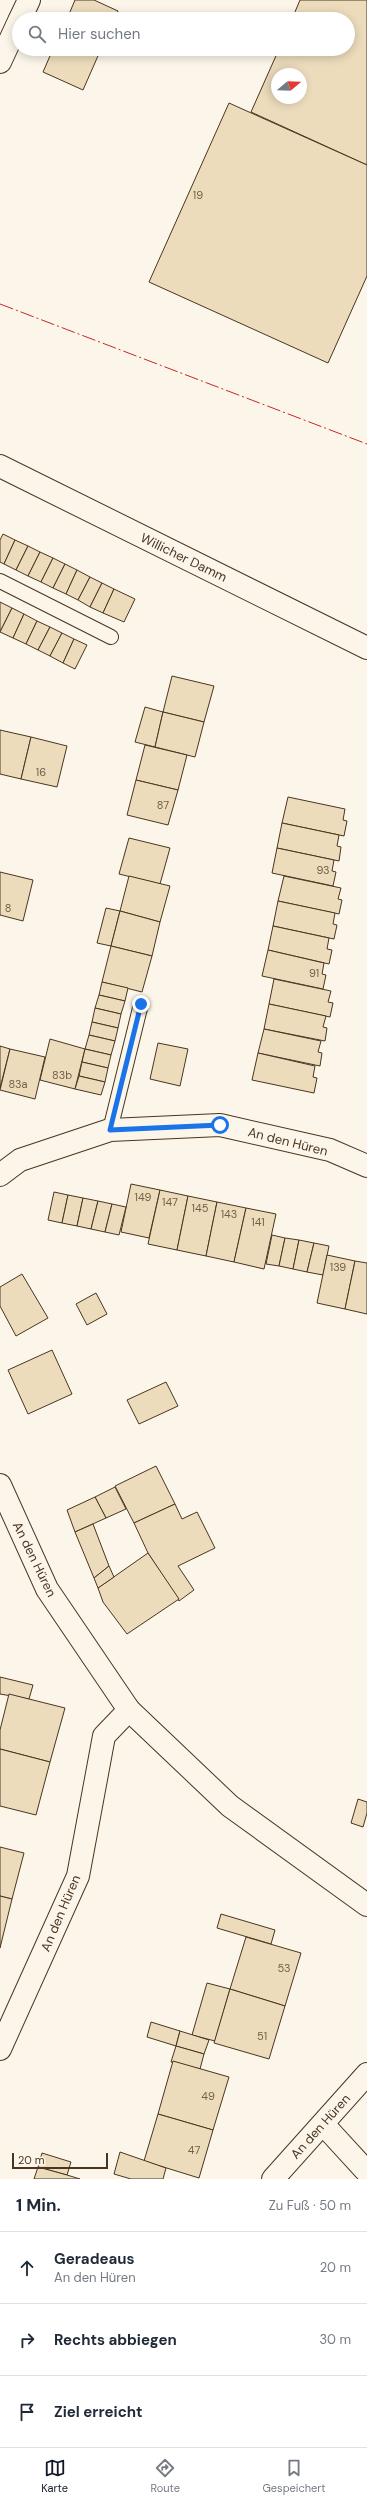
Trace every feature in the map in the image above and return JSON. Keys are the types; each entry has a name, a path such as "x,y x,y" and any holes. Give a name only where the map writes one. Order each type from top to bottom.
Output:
{"street":[{"path":"23,12 28,0"},
{"path":"0,62 12,35"},
{"name":"Willicher Damm","path":"0,466 367,648"},
{"name":"An den Hüren","path":"0,1175 20,1160 110,1130 220,1125 330,1150 367,1166"},
{"name":"An den Hüren","path":"0,1485 47,1589 129,1710 230,1806 367,1905"},
{"name":"An den Hüren","path":"0,2049 78,1876 104,1736 129,1710"},
{"name":"An den Hüren","path":"273,2179 367,2074"},
{"path":"323,2124 367,2172"}],"lane":[{"path":"0,581 110,637"},
{"path":"110,1130 141,1004"}],"building":[{"path":"75,0 94,0 118,11 118,12 70,12"},
{"path":"300,0 367,0 367,165 251,112 276,56 355,56 355,12 295,12"},
{"path":"50,56 98,56 83,90 43,72"},
{"path":"229,103 367,165 367,276 328,363 149,282"},
{"path":"3,534 15,540 4,564 0,562 0,540"},
{"path":"15,540 28,546 16,570 4,564"},
{"path":"28,546 40,552 28,576 16,570"},
{"path":"40,552 53,558 41,582 28,576"},
{"path":"53,558 65,564 53,588 41,582"},
{"path":"65,564 77,570 66,594 53,588"},
{"path":"77,570 90,577 78,600 66,594"},
{"path":"90,577 102,583 90,607 78,600"},
{"path":"102,583 114,589 103,613 90,607"},
{"path":"114,589 135,599 124,622 103,613"},
{"path":"0,602 12,608 0,632"},
{"path":"12,608 24,614 13,638 0,632"},
{"path":"24,614 37,621 26,644 13,638"},
{"path":"37,621 50,627 38,650 26,644"},
{"path":"50,627 62,633 50,656 38,650"},
{"path":"62,633 74,639 63,663 50,656"},
{"path":"74,639 87,645 75,669 63,663"},
{"path":"172,676 214,686 204,722 163,712"},
{"path":"145,707 163,712 155,747 135,742"},
{"path":"163,712 204,722 195,757 155,747"},
{"path":"0,730 31,737 21,779 0,774"},
{"path":"31,737 67,746 57,787 21,779"},
{"path":"145,745 187,755 178,790 136,780"},
{"path":"136,780 178,790 168,825 127,815"},
{"path":"288,797 345,809 343,820 347,821 344,836 282,823"},
{"path":"282,823 339,835 337,846 341,847 339,861 277,848"},
{"path":"129,838 170,848 160,884 119,874"},
{"path":"277,848 334,860 332,871 336,872 333,886 272,873"},
{"path":"0,872 33,880 23,921 0,915"},
{"path":"129,876 170,886 160,922 120,911"},
{"path":"284,876 341,888 338,899 342,900 339,914 278,901"},
{"path":"278,901 335,913 333,924 337,925 334,939 273,926"},
{"path":"106,908 120,911 111,946 97,943"},
{"path":"120,911 160,922 152,956 111,946"},
{"path":"273,926 329,938 327,949 332,950 329,964 268,950"},
{"path":"111,946 152,956 142,992 102,982"},
{"path":"268,950 324,963 322,974 326,975 323,989 262,976"},
{"path":"274,979 331,991 328,1002 333,1003 330,1017 269,1004"},
{"path":"102,982 128,988 125,1001 99,995"},
{"path":"99,995 125,1001 121,1014 95,1008"},
{"path":"269,1004 326,1016 323,1027 327,1028 325,1041 264,1029"},
{"path":"95,1008 121,1014 118,1028 92,1022"},
{"path":"92,1022 118,1028 115,1041 89,1035"},
{"path":"264,1029 321,1041 318,1052 322,1053 320,1066 258,1053"},
{"path":"89,1035 115,1041 111,1055 85,1049"},
{"path":"50,1039 85,1049 75,1089 40,1080"},
{"path":"158,1043 188,1049 180,1086 150,1079"},
{"path":"0,1046 10,1049 0,1088"},
{"path":"10,1049 45,1057 35,1099 0,1090"},
{"path":"85,1049 111,1055 108,1068 82,1062"},
{"path":"258,1053 315,1066 313,1077 317,1078 314,1093 252,1080"},
{"path":"82,1062 108,1068 105,1082 79,1076"},
{"path":"79,1076 105,1082 101,1095 75,1089"},
{"path":"131,1184 160,1190 149,1238 121,1232"},
{"path":"160,1190 188,1196 177,1250 148,1244"},
{"path":"54,1192 68,1195 62,1223 48,1220"},
{"path":"68,1195 83,1198 77,1226 62,1223"},
{"path":"188,1196 217,1202 206,1256 177,1250"},
{"path":"83,1198 98,1201 91,1229 77,1226"},
{"path":"98,1201 112,1204 105,1232 91,1229"},
{"path":"217,1202 246,1208 234,1262 206,1256"},
{"path":"112,1204 126,1207 119,1235 105,1232"},
{"path":"246,1208 276,1214 264,1269 234,1262"},
{"path":"272,1235 285,1238 279,1266 266,1264"},
{"path":"285,1238 299,1240 293,1269 279,1266"},
{"path":"299,1240 314,1243 307,1272 293,1269"},
{"path":"314,1243 329,1246 323,1275 307,1272"},
{"path":"327,1255 355,1261 345,1309 317,1303"},
{"path":"355,1261 367,1263 367,1314 345,1309"},
{"path":"22,1274 48,1318 16,1336 0,1306 0,1287"},
{"path":"96,1293 107,1314 87,1325 76,1304"},
{"path":"52,1350 72,1394 28,1414 8,1370"},
{"path":"166,1382 178,1406 139,1424 127,1400"},
{"path":"156,1466 175,1504 134,1523 115,1486"},
{"path":"115,1487 126,1509 106,1518 95,1497"},
{"path":"95,1497 106,1518 75,1532 67,1510"},
{"path":"175,1504 182,1519 197,1512 215,1548 178,1566 194,1590 179,1601 148,1553 134,1523"},
{"path":"93,1524 109,1566 94,1578 75,1532"},
{"path":"148,1553 179,1599 127,1634 103,1602 98,1588"},
{"path":"109,1566 114,1577 98,1588 94,1578"},
{"path":"0,1677 33,1685 29,1699 0,1694"},
{"path":"9,1694 65,1708 50,1762 0,1749 0,1730"},
{"path":"0,1749 50,1762 36,1815 0,1806"},
{"path":"358,1799 367,1802 367,1813 363,1827 351,1823"},
{"path":"0,1847 24,1853 12,1899 0,1896"},
{"path":"0,1896 12,1899 0,1948"},
{"path":"221,1914 275,1930 271,1944 217,1928"},
{"path":"246,1937 301,1953 285,2006 230,1989"},
{"path":"207,1983 230,1989 215,2041 192,2035"},
{"path":"230,1989 285,2006 269,2059 214,2043"},
{"path":"151,2022 180,2031 176,2046 147,2037"},
{"path":"180,2031 209,2040 204,2054 176,2046"},
{"path":"176,2046 204,2054 200,2069 171,2062"},
{"path":"173,2061 229,2077 213,2130 158,2114"},
{"path":"158,2114 213,2130 199,2178 144,2161"},
{"path":"120,2152 166,2168 163,2179 131,2179 114,2174"},
{"path":"42,2153 71,2162 67,2175 38,2167"},
{"path":"38,2167 67,2175 80,2179 34,2179"}],"power":[{"path":"0,304 367,444"}],"route":[{"path":"141,1004 110,1130 220,1125"}]}
